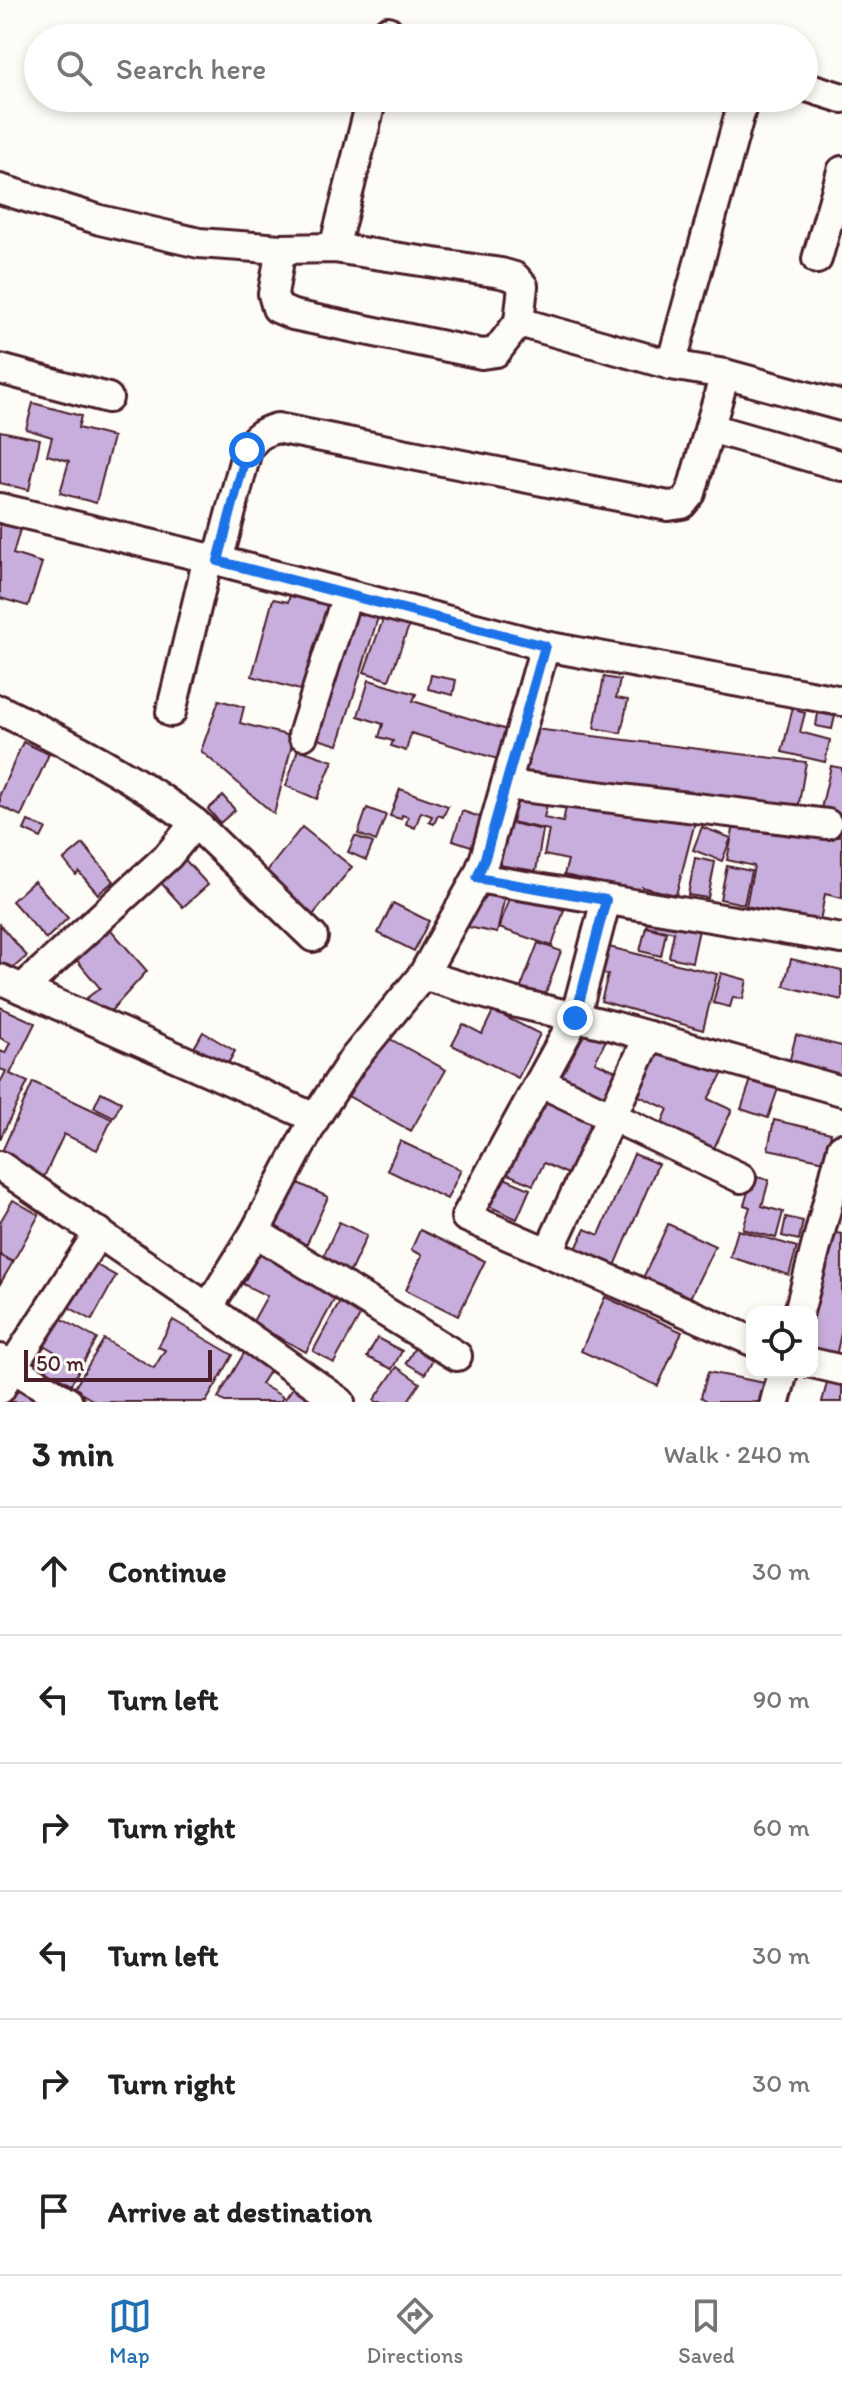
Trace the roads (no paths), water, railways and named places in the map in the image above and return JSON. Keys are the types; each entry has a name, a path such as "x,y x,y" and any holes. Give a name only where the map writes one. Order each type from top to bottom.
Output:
{"street":[{"path":"818,90 842,98"},
{"path":"334,248 368,112"},
{"path":"671,365 740,112"},
{"path":"817,259 842,171"},
{"path":"0,189 100,220 199,243 281,249 334,248 515,277 523,286 519,322 496,352 482,354 293,315 277,308 273,294 281,249"},
{"path":"519,322 671,365 725,374 842,406"},
{"path":"0,369 108,398"},
{"path":"171,712 213,560 247,450 254,439 277,428 668,506 682,504 691,493 725,374"},
{"path":"710,428 842,466"},
{"path":"0,508 545,646 842,701"},
{"path":"303,735 347,595"},
{"path":"208,1308 255,1232 315,1118 352,1061 423,975 477,878 545,646"},
{"path":"0,710 63,741 158,795 195,823 313,937"},
{"path":"506,785 827,824"},
{"path":"195,823 168,856 11,984 315,1118"},
{"path":"477,878 842,939"},
{"path":"606,900 575,1018 466,1217 746,1338"},
{"path":"423,975 842,1091"},
{"path":"548,1253 649,1036"},
{"path":"540,1082 741,1178"},
{"path":"801,1306 833,1220 842,1148"},
{"path":"0,1166 340,1402"},
{"path":"68,1402 4,1372 99,1232"},
{"path":"255,1232 457,1356"},
{"path":"818,1364 842,1370"},
{"path":"775,1402 781,1378"}]}
